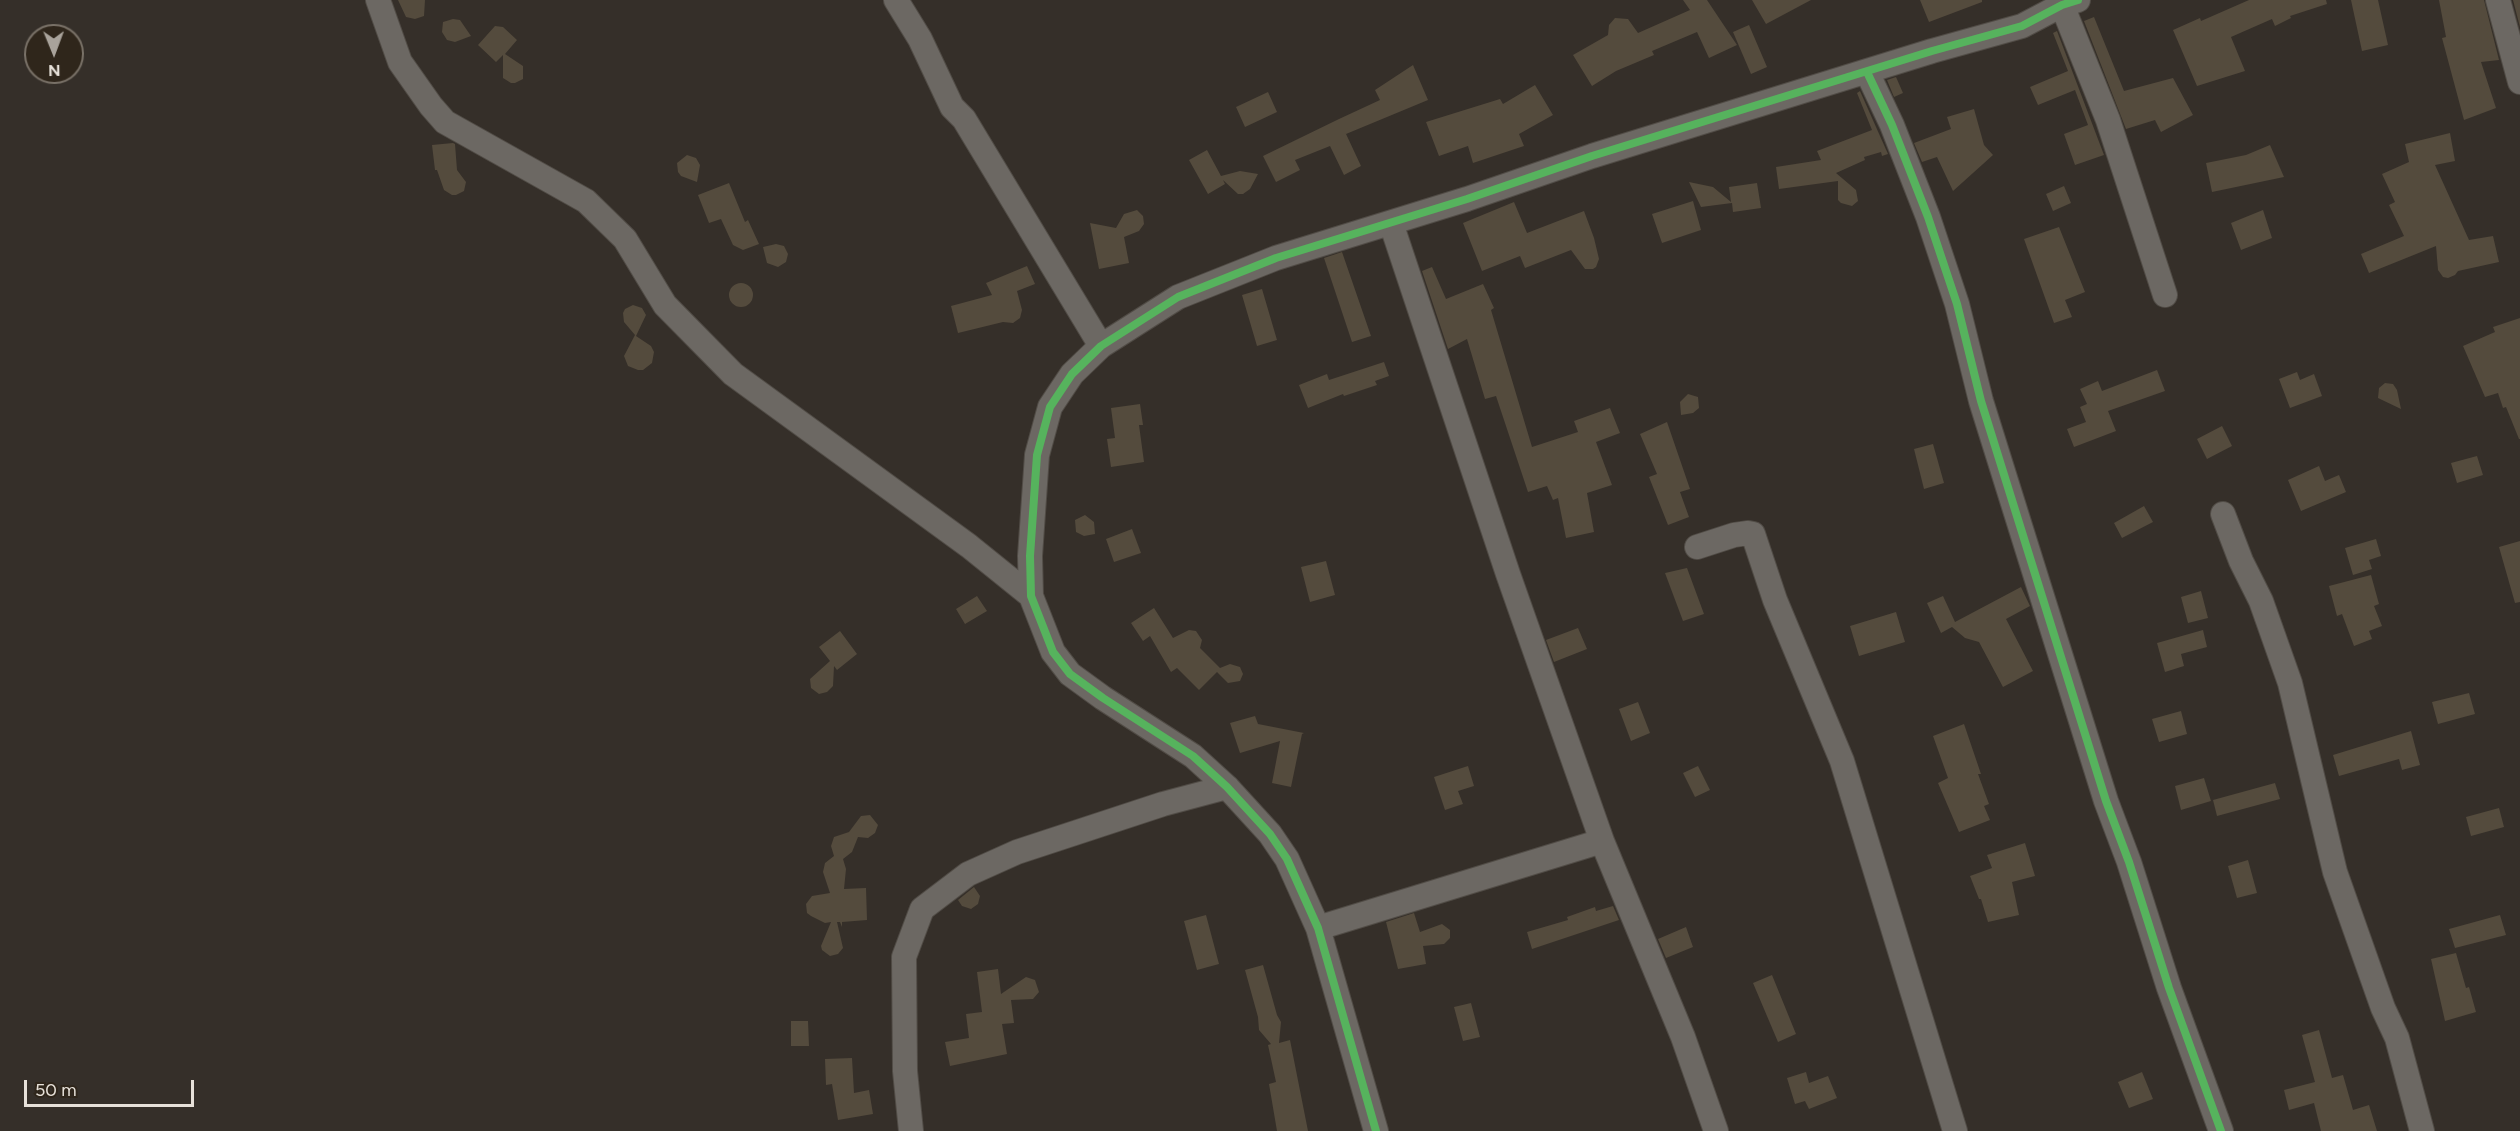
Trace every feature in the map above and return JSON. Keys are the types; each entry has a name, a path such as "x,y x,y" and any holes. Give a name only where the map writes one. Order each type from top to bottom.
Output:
{"street":[{"path":"378,0 400,62 445,122 586,201 625,239 664,305 733,374 969,546 1031,596"},
{"path":"896,0 920,39 952,107 964,119 1101,346"},
{"path":"2498,0 2520,82"},
{"path":"1376,1131 1318,928 1287,859 1270,834 1227,787 1193,756 1102,698 1070,674 1053,652 1031,596 1030,556 1037,455 1050,407 1072,374 1101,346 1178,297 1276,258 1391,223 1592,156 2022,26 2070,2 2165,296"},
{"path":"1867,72 1892,125 1928,217 1957,304 1981,401 2106,801 2129,862 2169,988 2221,1131"},
{"path":"1391,223 1508,574 1602,842 1683,1037 1716,1131"},
{"path":"2223,514 2241,561 2261,601 2290,683 2335,872 2383,1008 2397,1038 2422,1131"},
{"path":"1696,547 1734,535 1754,534 1775,600 1842,761 1955,1131"},
{"path":"911,1131 905,1071 904,957 922,909 968,874 1017,852 1163,804 1227,787"},
{"path":"1318,928 1602,842"}],"building":[{"path":"398,0 425,0 424,16 415,19 406,17"},
{"path":"1683,0 1707,0 1737,45 1709,58 1697,32 1652,51 1654,55 1616,71 1592,86 1573,55 1608,35 1609,25 1615,18 1628,19 1638,33 1690,10"},
{"path":"1752,0 1811,0 1766,24"},
{"path":"1920,0 1982,0 1982,2 1929,22"},
{"path":"2249,0 2326,0 2327,4 2290,16 2291,18 2275,26 2272,19 2231,37 2245,71 2197,86 2173,30 2200,18 2201,21"},
{"path":"2351,0 2378,0 2388,45 2362,51"},
{"path":"2439,0 2484,0 2499,60 2481,62 2496,108 2464,120 2442,38 2446,37"},
{"path":"2513,0 2520,0 2520,27"},
{"path":"2094,17 2124,91 2173,78 2193,115 2161,132 2155,120 2126,129 2084,21"},
{"path":"453,19 460,20 471,36 455,42 447,40 442,32 443,22"},
{"path":"1749,25 1767,67 1751,74 1733,32"},
{"path":"495,26 503,27 517,40 505,54 523,66 523,79 515,83 503,78 503,55 496,62 478,45"},
{"path":"2057,31 2104,155 2075,165 2064,134 2088,125 2075,90 2038,105 2030,87 2068,71 2053,33"},
{"path":"1413,65 1428,100 1346,134 1339,119 1380,100 1375,90"},
{"path":"1896,77 1903,93 1894,97 1887,80"},
{"path":"1535,85 1553,115 1519,134 1524,146 1473,163 1468,146 1439,156 1426,122 1500,99 1503,104"},
{"path":"1860,91 1888,154 1882,156 1881,152 1864,157 1865,160 1836,173 1856,190 1858,201 1852,206 1838,200 1838,181 1779,189 1776,167 1821,160 1817,151 1872,130 1857,93"},
{"path":"1268,92 1277,112 1245,127 1236,107"},
{"path":"1974,109 1984,145 1993,155 1953,191 1937,157 1922,162 1914,143 1951,129 1947,117"},
{"path":"1339,119 1361,166 1344,175 1330,146 1295,160 1300,170 1276,182 1263,156"},
{"path":"2450,133 2455,161 2435,165 2469,240 2493,236 2499,262 2458,271 2448,278 2443,277 2438,270 2436,246 2369,273 2361,254 2404,236 2389,205 2395,202 2382,174 2409,162 2405,144"},
{"path":"455,144 457,170 466,182 464,191 456,195 444,190 437,170 435,170 432,145"},
{"path":"2270,145 2284,177 2212,192 2206,163 2246,155"},
{"path":"1207,150 1221,176 1240,171 1258,174 1250,189 1243,194 1238,194 1223,180 1225,184 1208,194 1189,160"},
{"path":"687,155 696,158 700,165 697,182 681,176 678,172 677,163"},
{"path":"1689,182 1713,187 1731,202 1729,187 1757,183 1761,208 1733,212 1732,203 1701,207"},
{"path":"729,183 745,222 748,220 759,244 743,250 733,245 721,219 709,223 698,195"},
{"path":"2064,186 2071,203 2053,211 2046,194"},
{"path":"1693,201 1701,230 1662,243 1652,214"},
{"path":"1514,202 1527,233 1584,211 1599,259 1596,267 1585,269 1571,250 1525,268 1520,256 1482,271 1463,223"},
{"path":"1137,210 1143,216 1144,224 1139,231 1124,237 1129,263 1099,269 1090,223 1116,228 1124,214"},
{"path":"2263,210 2272,238 2241,250 2231,223"},
{"path":"2059,227 2085,292 2065,300 2072,317 2054,323 2024,239"},
{"path":"776,244 784,246 788,254 786,262 778,267 767,263 763,247"},
{"path":"1342,252 1371,336 1352,342 1324,258"},
{"path":"1027,266 1035,284 1017,291 1022,310 1020,318 1013,323 1003,322 958,333 951,306 992,295 986,283"},
{"path":"1432,267 1446,299 1483,284 1494,308 1491,310 1532,447 1578,432 1574,421 1610,408 1620,433 1596,442 1612,485 1587,493 1594,532 1566,538 1558,498 1553,500 1547,486 1528,492 1496,396 1485,399 1467,339 1448,349 1422,271"},
{"path":"741,283 749,287 753,295 749,303 741,307 733,303 729,295 733,287"},
{"path":"1262,289 1277,340 1257,346 1242,295"},
{"path":"633,305 642,308 646,315 636,336 651,346 654,352 652,363 643,370 628,366 624,356 635,335 624,322 623,313 625,309"},
{"path":"2520,318 2519,439 2498,393 2485,397 2463,346 2495,332 2493,327"},
{"path":"1384,362 1389,376 1375,381 1377,385 1344,396 1343,394 1308,408 1299,385 1327,374 1329,380"},
{"path":"2157,370 2165,391 2108,411 2116,431 2074,447 2067,429 2086,422 2080,407 2087,404 2080,389 2098,381 2102,391"},
{"path":"2297,372 2300,380 2314,374 2322,396 2290,408 2279,379"},
{"path":"2385,383 2393,384 2397,390 2401,409 2378,398 2379,388"},
{"path":"1688,394 1698,397 1699,408 1693,413 1681,415 1680,402"},
{"path":"1140,404 1143,425 1139,425 1144,462 1111,467 1107,439 1115,438 1111,408"},
{"path":"1667,422 1690,489 1680,492 1689,517 1668,525 1649,477 1657,474 1640,434"},
{"path":"2222,426 2232,446 2207,459 2197,439"},
{"path":"1933,444 1944,483 1924,489 1914,449"},
{"path":"2477,456 2483,475 2457,483 2451,463"},
{"path":"2319,466 2325,481 2339,475 2346,492 2301,511 2288,480"},
{"path":"2144,506 2153,522 2122,538 2114,523"},
{"path":"1085,515 1094,522 1095,534 1084,536 1076,532 1075,520"},
{"path":"1132,529 1141,553 1114,562 1106,539"},
{"path":"2376,539 2381,556 2369,560 2372,569 2353,575 2345,548"},
{"path":"2520,541 2520,602 2515,603 2499,547"},
{"path":"1326,561 1335,595 1310,602 1301,567"},
{"path":"1687,568 1704,614 1683,621 1665,573"},
{"path":"2371,575 2379,604 2374,606 2382,626 2369,631 2372,639 2354,646 2342,614 2337,616 2329,586"},
{"path":"2021,587 2030,606 2006,619 2033,671 2003,687 1979,642 1965,638 1952,627 1941,633 1927,603 1943,596 1955,622"},
{"path":"2201,591 2208,618 2188,623 2181,597"},
{"path":"977,596 987,611 965,624 956,609"},
{"path":"1154,608 1173,638 1189,630 1196,631 1202,640 1200,648 1220,668 1230,664 1240,667 1243,674 1240,681 1228,683 1217,672 1199,690 1177,668 1171,672 1150,636 1143,641 1131,623"},
{"path":"1896,612 1905,642 1859,656 1850,626"},
{"path":"1578,628 1587,649 1554,662 1546,640"},
{"path":"2203,630 2207,647 2181,654 2184,666 2165,672 2157,643"},
{"path":"840,631 857,654 837,670 834,666 833,686 827,692 819,694 811,688 810,679 830,661 819,647"},
{"path":"2469,693 2475,714 2438,724 2432,702"},
{"path":"1638,702 1650,733 1631,741 1619,709"},
{"path":"2181,711 2187,734 2159,742 2152,719"},
{"path":"1255,716 1258,724 1304,733 1291,787 1272,783 1280,741 1240,753 1230,723"},
{"path":"1964,724 1981,774 1978,774 1989,804 1984,806 1990,820 1959,832 1938,783 1948,778 1933,736"},
{"path":"2411,731 2420,765 2402,770 2399,759 2339,776 2333,755"},
{"path":"1468,766 1474,786 1458,791 1463,804 1445,810 1434,777"},
{"path":"1698,766 1710,790 1695,797 1683,773"},
{"path":"2204,778 2211,801 2181,810 2175,786"},
{"path":"2275,783 2280,799 2217,816 2213,800"},
{"path":"2499,808 2504,827 2471,836 2466,817"},
{"path":"870,815 878,825 875,833 868,838 858,837 852,852 843,859 846,869 844,889 866,888 867,920 842,922 842,927 840,922 837,922 843,948 838,954 830,956 822,950 821,946 831,922 825,923 811,916 807,913 806,904 812,896 830,893 823,872 825,863 834,856 831,846 834,837 849,832 861,816"},
{"path":"2025,843 2035,876 2012,882 2019,915 1988,922 1981,899 1979,899 1970,876 1992,868 1987,855"},
{"path":"2248,860 2257,893 2237,898 2228,866"},
{"path":"974,887 980,896 978,904 971,909 962,906 958,900"},
{"path":"1613,906 1619,920 1532,949 1527,932 1568,920 1567,917 1595,907 1596,911"},
{"path":"1414,913 1420,932 1442,924 1450,930 1450,938 1444,944 1423,946 1426,964 1398,969 1386,922"},
{"path":"1206,915 1219,964 1197,970 1184,921"},
{"path":"2500,915 2506,935 2455,948 2449,929"},
{"path":"1686,927 1693,947 1666,958 1658,939"},
{"path":"2456,953 2476,1012 2445,1021 2431,959"},
{"path":"1263,965 1281,1022 1279,1043 1290,1040 1308,1131 1277,1131 1269,1084 1276,1082 1268,1045 1271,1044 1259,1030 1258,1017 1245,970"},
{"path":"998,969 1001,994 1026,977 1035,980 1039,992 1033,999 1011,1000 1014,1023 1002,1024 1007,1054 950,1066 945,1042 969,1038 966,1014 982,1012 977,972"},
{"path":"1772,975 1796,1034 1778,1042 1753,983"},
{"path":"1471,1003 1480,1037 1463,1041 1454,1007"},
{"path":"791,1021 808,1021 809,1046 791,1046"},
{"path":"2319,1030 2332,1078 2343,1075 2353,1110 2369,1105 2377,1131 2321,1131 2314,1103 2289,1110 2284,1090 2315,1082 2302,1035"},
{"path":"852,1058 854,1093 869,1090 873,1114 838,1120 832,1084 826,1085 825,1059"},
{"path":"1806,1072 1809,1083 1828,1076 1837,1098 1809,1109 1805,1101 1795,1104 1787,1078"},
{"path":"2142,1072 2153,1099 2129,1108 2118,1082"}],"cycle path":[{"path":"1376,1131 1318,928 1287,859 1270,834 1227,787 1193,756 1070,674 1053,652 1031,596 1030,556 1037,455 1050,407 1072,374 1101,346 1178,297 1276,258 1467,199 1592,156 1932,51 2022,26 2062,5 2078,0"},
{"path":"1867,72 1892,125 1928,217 1957,304 1981,401 2106,801 2129,862 2169,988 2221,1131"}]}
